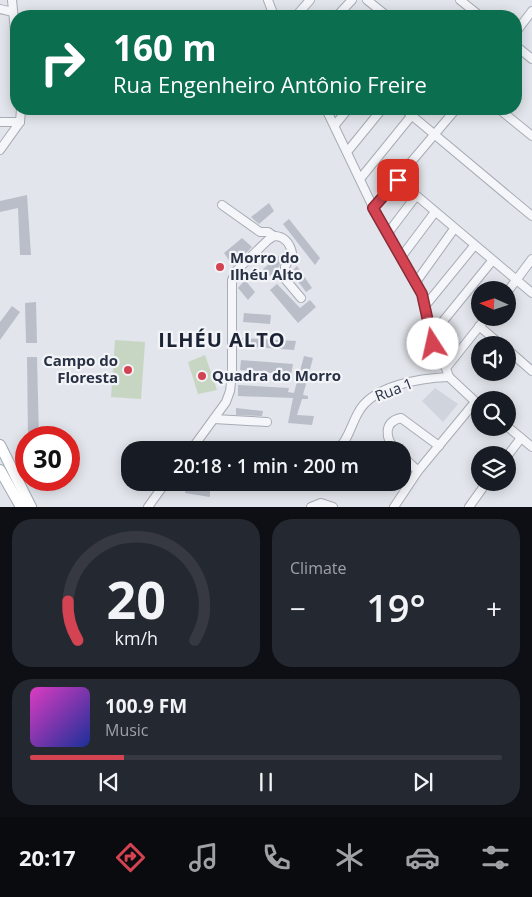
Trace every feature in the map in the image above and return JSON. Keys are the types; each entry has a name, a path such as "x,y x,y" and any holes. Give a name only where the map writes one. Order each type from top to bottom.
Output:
{"main road":[{"path":"0,444 31,507"},
{"path":"0,470 21,507"}],"street":[{"path":"301,10 310,0"},
{"path":"343,10 352,0"},
{"path":"367,0 380,10"},
{"path":"460,0 472,10"},
{"path":"522,24 532,11"},
{"path":"522,51 532,59"},
{"path":"0,150 20,122 21,115"},
{"path":"329,115 373,208 416,282 426,306 431,336 438,355 449,376 471,398"},
{"path":"335,125 343,115"},
{"path":"347,152 377,115"},
{"path":"360,179 412,115 532,216"},
{"path":"373,208 451,115"},
{"path":"506,115 532,136"},
{"path":"0,122 20,122"},
{"path":"398,180 532,293"},
{"path":"388,233 416,196"},
{"path":"222,206 260,232 268,232 283,238 291,247 291,258 284,273 285,279 300,298"},
{"path":"402,256 435,212"},
{"path":"416,282 454,229"},
{"path":"198,441 228,397 232,381 232,280 236,271 274,236"},
{"path":"426,306 474,246"},
{"path":"517,280 532,259"},
{"path":"431,336 492,261"},
{"path":"446,368 479,326 491,336"},
{"path":"516,357 532,370"},
{"name":"Rua 1","path":"345,441 362,406 372,397 400,384 449,376"},
{"path":"394,507 418,472 471,411"},
{"path":"388,441 388,430 398,418 407,420 439,446"},
{"path":"214,419 267,422"},
{"path":"516,435 532,447"},
{"path":"514,446 520,438"},
{"path":"411,465 418,472"},
{"path":"148,507 160,491"},
{"path":"469,507 481,491"},
{"path":"311,507 321,503 333,507"}],"shaded area":[{"path":"435,388 458,404 443,422 422,401"}],"green space":[{"name":"Campo do Floresta","path":"115,340 145,342 141,399 111,397"},
{"name":"Quadra do Morro","path":"205,355 217,390 198,394 188,362"}],"building":[{"path":"27,195 31,255 20,255 18,208 0,212 0,201"},
{"path":"269,203 274,211 259,224 251,217"},
{"path":"289,219 320,258 315,265 283,224"},
{"path":"242,238 252,247 233,266 224,253"},
{"path":"284,252 279,267 270,276 263,269"},
{"path":"297,266 312,288 306,292 291,272"},
{"path":"245,280 255,292 248,300 238,288"},
{"path":"277,284 300,308 310,300 316,307 298,323 270,290"},
{"path":"36,302 37,343 26,343 25,303"},
{"path":"12,306 20,312 0,340 0,322"},
{"path":"244,313 271,315 270,324 243,322"},
{"path":"242,338 296,341 294,350 242,346"},
{"path":"304,356 313,358 303,395 308,396 308,399 302,399 297,415 314,416 312,425 288,423 293,398 238,396 238,385 289,388 288,392 294,393"},
{"path":"27,357 37,357 39,426 28,426"},
{"path":"241,360 293,364 291,375 240,370"},
{"path":"236,408 263,411 262,416 236,415"},
{"path":"185,491 210,491 210,497 185,493"}],"place":[{"name":"Morro do Ilhéu Alto","path":"220,267"},
{"name":"Campo do Floresta","path":"128,370"},
{"name":"Quadra do Morro","path":"202,376"}],"district":[{"name":"ILHÉU ALTO","path":"222,340"}],"route":[{"path":"398,180 373,208 422,294 433,344"}]}
